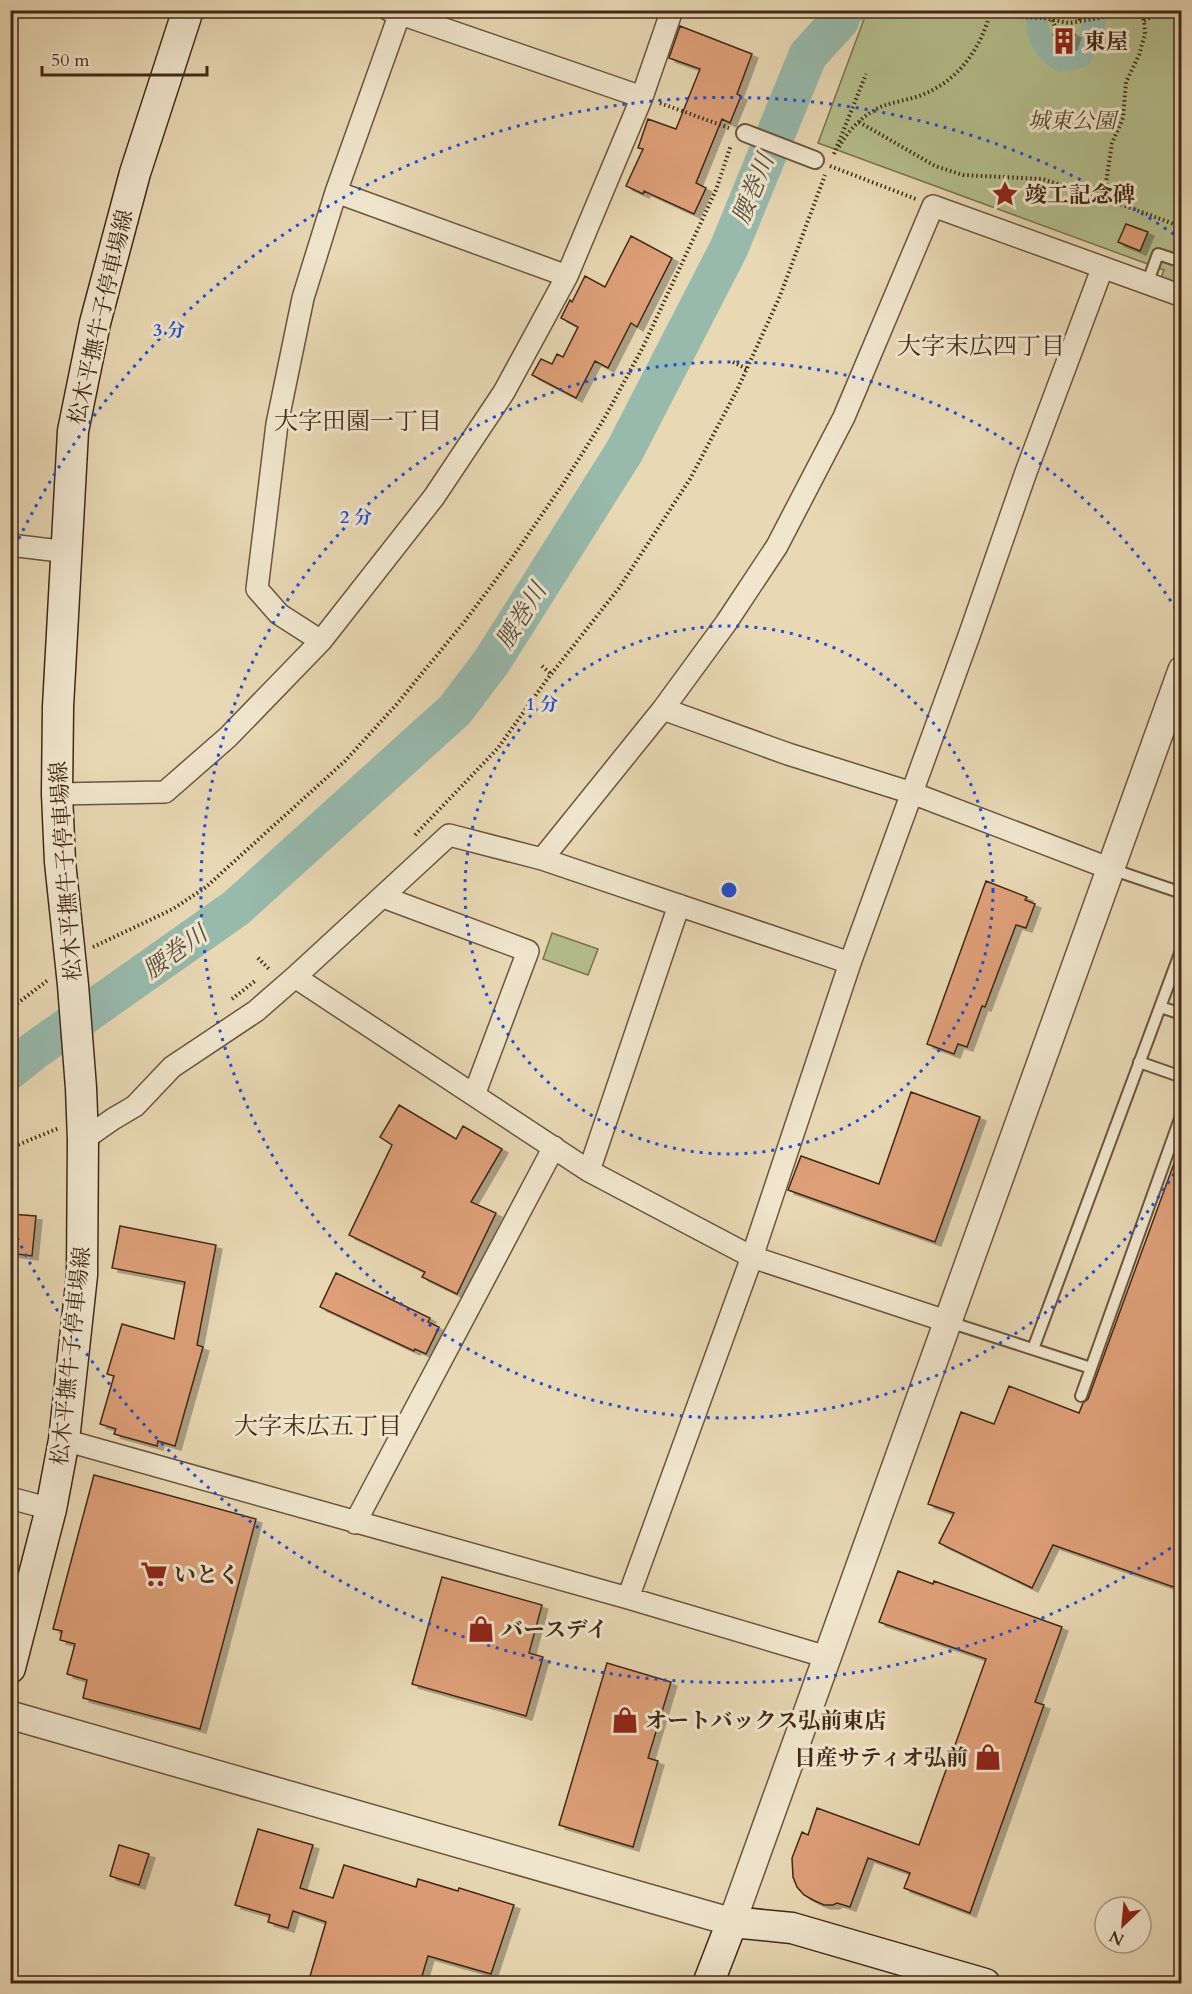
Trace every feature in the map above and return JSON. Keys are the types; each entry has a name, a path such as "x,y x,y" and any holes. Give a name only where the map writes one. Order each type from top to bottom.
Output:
{"main road":[{"name":"松木平撫牛子停車場線","path":"10,1668 51,1509 64,1440 82,1275 81,1088 60,862 57,794 58,707 73,431 95,323 135,173 188,10"},
{"path":"708,1983 732,1922"},
{"path":"732,1922 785,1946 917,1983"},
{"path":"732,1922 792,1928 985,1983"}],"street":[{"path":"57,794 165,792 228,737 321,641 434,497 504,392 567,276 642,97 672,10"},
{"path":"321,641 279,614 257,590 279,412 303,298 396,12 642,97"},
{"path":"740,132 822,163"},
{"path":"336,192 567,276"},
{"path":"542,859 663,709 726,623 777,546 844,417 933,206 1182,296"},
{"path":"628,1598 752,1257 850,963 1026,472 1102,268"},
{"path":"10,545 68,552"},
{"path":"10,1714 732,1922 1182,670"},
{"path":"663,709 788,754 912,793 1111,869"},
{"path":"82,1129 113,1119 135,1106 172,1067 256,1011 449,835 542,859 850,963"},
{"path":"383,897 528,951 474,1095"},
{"path":"589,1171 679,905"},
{"path":"295,977 589,1171 752,1257 949,1322"},
{"path":"355,1523 554,1148"},
{"path":"64,1440 628,1598 826,1657"},
{"path":"10,1498 51,1509"}],"lane":[{"path":"1147,284 1158,254 1182,262"},
{"path":"1111,869 1182,893"},
{"path":"1033,1349 1181,954"},
{"path":"1160,1006 1182,1014"},
{"path":"1139,1062 1182,1077"},
{"path":"1081,1396 1182,1113"},
{"path":"949,1322 1091,1368"}],"path":[{"path":"1078,10 1080,21"},
{"path":"822,163 858,122 881,107 921,96 951,79 969,60 983,36 991,11 1029,18 1072,22 1100,18 1120,10"},
{"path":"1101,197 1106,183 1112,143 1123,118 1126,82 1139,55 1145,34 1140,10"},
{"path":"1144,21 1159,12 1174,10"},
{"path":"1051,19 1058,32"},
{"path":"1068,30 1072,22"},
{"path":"407,843 498,748 551,674 619,588 690,479 747,369 780,296 822,163 866,74"},
{"path":"10,1009 72,974 92,947 173,909 206,887 345,761 396,705 465,621 512,558 563,484 604,418 643,347 716,190 740,132 642,97"},
{"path":"858,122 936,166 963,175 1042,179 1101,197 1182,227"},
{"path":"822,163 933,206"},
{"path":"734,362 747,369"},
{"path":"542,666 551,674"},
{"path":"258,958 269,969"},
{"path":"224,1005 278,962"},
{"path":"10,1148 82,1129"}],"green space":[{"name":"城東公園","path":"867,11 1181,11 1181,285 1161,278 1164,270 818,143"},
{"path":"552,933 598,949 588,975 543,959"}],"building":[{"path":"680,26 752,54 737,94 741,96 730,123 722,119 696,183 706,188 694,214 644,191 643,194 626,186 643,149 638,148 648,119 676,129 700,69 669,58"},
{"name":"東屋","path":"1063,27 1075,34 1071,46 1059,47 1053,35"},
{"path":"1126,224 1148,232 1140,251 1118,242"},
{"path":"631,236 672,258 637,327 631,323 608,368 595,361 576,398 532,375 541,359 552,364 557,354 563,357 578,327 561,318 570,300 572,302 585,276 605,287"},
{"path":"986,881 1027,897 1025,900 1035,904 1026,928 1016,925 967,1047 958,1044 954,1054 927,1044"},
{"path":"911,1092 980,1117 935,1242 788,1190 801,1156 879,1184"},
{"path":"399,1105 456,1139 463,1126 502,1149 471,1202 496,1213 457,1294 422,1277 425,1272 349,1235 392,1145 380,1137"},
{"path":"1180,1147 1182,1148 1182,1590 1053,1545 1032,1588 939,1543 954,1513 928,1504 961,1412 994,1424 1009,1386 1079,1413 1083,1403 1088,1399"},
{"path":"10,1214 36,1216 32,1256 10,1253"},
{"path":"120,1226 216,1245 197,1345 203,1347 175,1446 158,1441 157,1446 114,1434 116,1429 100,1424 114,1376 107,1374 122,1324 174,1339 185,1282 112,1268"},
{"path":"336,1273 430,1318 428,1322 439,1327 426,1354 415,1349 414,1351 320,1307"},
{"name":"いとく","path":"94,1475 256,1519 200,1729 83,1698 87,1680 67,1674 75,1644 60,1640 62,1631 53,1629"},
{"name":"日産サティオ弘前","path":"898,1571 933,1584 934,1581 1062,1627 1035,1702 1044,1705 970,1913 904,1888 910,1873 868,1858 850,1907 837,1903 824,1905 813,1900 797,1887 793,1877 792,1858 802,1832 808,1835 817,1808 919,1845 986,1659 879,1622"},
{"name":"バースデイ","path":"442,1577 542,1605 529,1653 543,1657 526,1716 412,1684"},
{"name":"オートバックス弘前東店","path":"607,1663 671,1682 648,1758 658,1761 633,1847 559,1825"},
{"path":"258,1829 313,1845 300,1888 333,1898 344,1865 416,1887 418,1879 458,1891 459,1888 514,1905 491,1974 428,1956 420,1983 308,1983 326,1922 293,1911 288,1928 268,1922 270,1915 235,1905"},
{"path":"119,1845 149,1854 139,1885 110,1876"}],"waterway":[{"name":"腰巻川","path":"10,1070 236,908 455,710 492,661 624,452 729,248 808,55 840,20 842,10"},
{"path":"840,20 858,10"},
{"path":"1036,10 1041,40 1048,51 1061,61 1081,57 1091,35 1098,10"}],"place":[{"name":"東屋","path":"1064,41"},
{"name":"竣工記念碑","path":"1005,194"},
{"name":"いとく","path":"154,1574"},
{"name":"バースデイ","path":"481,1629"},
{"name":"オートバックス弘前東店","path":"625,1720"},
{"name":"日産サティオ弘前","path":"988,1757"}],"district":[{"name":"大字末広四丁目","path":"981,346"},
{"name":"大字田園一丁目","path":"358,421"},
{"name":"大字末広五丁目","path":"318,1426"}]}
